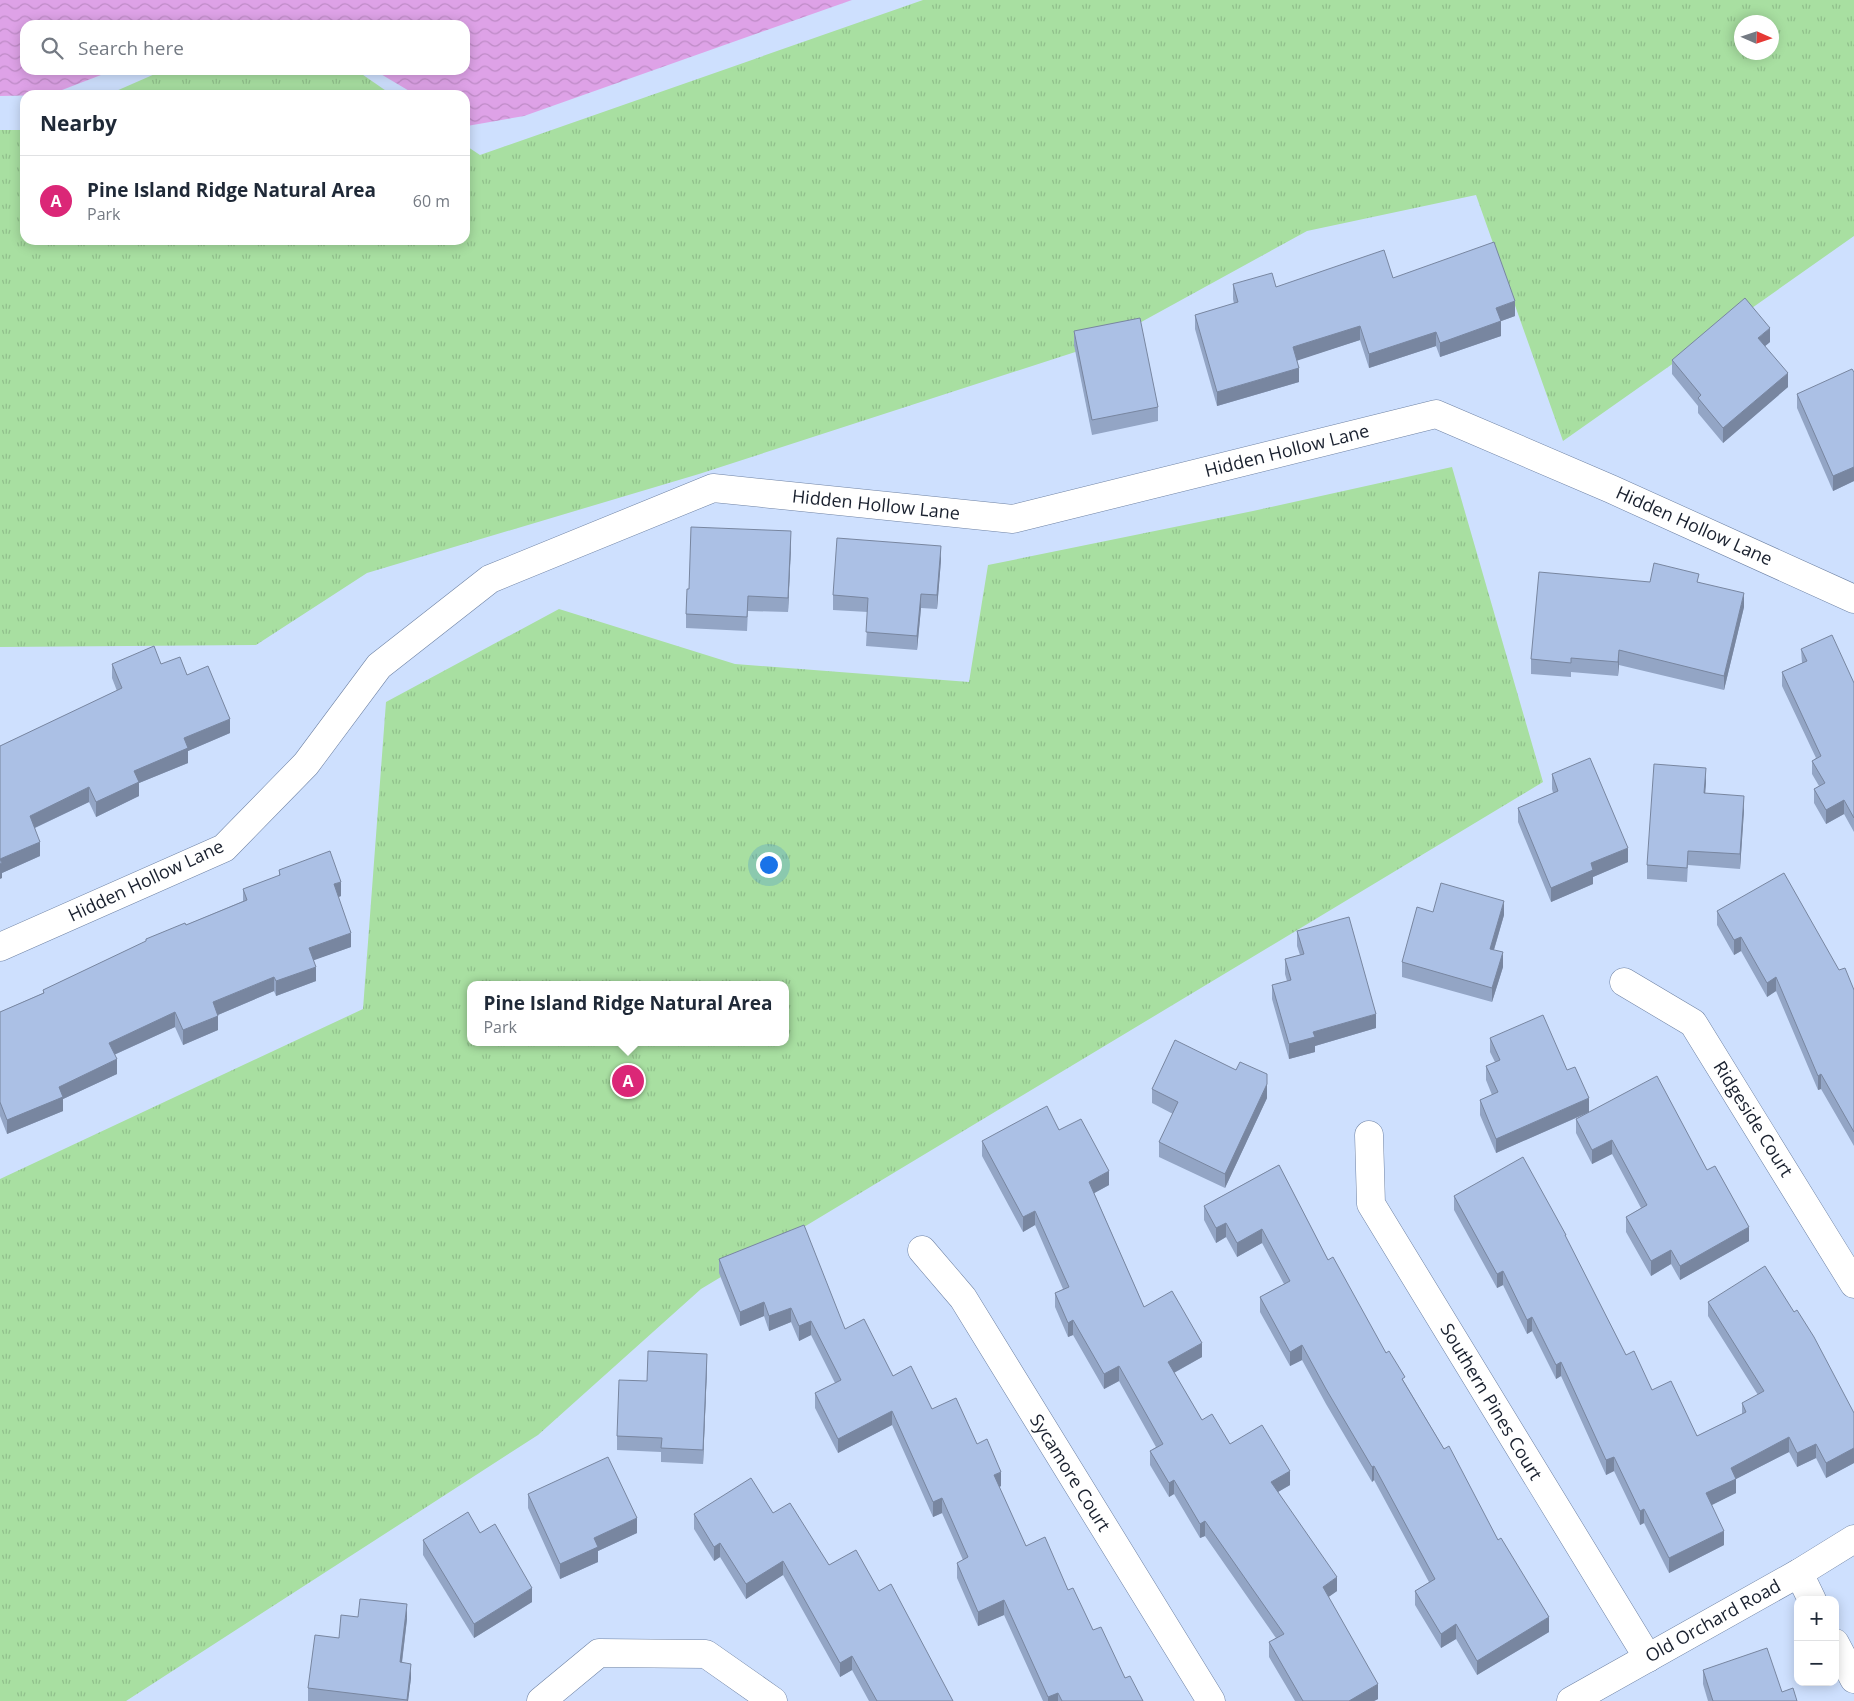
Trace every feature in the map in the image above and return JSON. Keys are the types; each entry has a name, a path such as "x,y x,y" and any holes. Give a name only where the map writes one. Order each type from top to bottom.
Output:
{"street":[{"name":"Hidden Hollow Lane","path":"0,947 224,848 306,764 379,666 490,579 713,488 1013,519 1436,414 1602,485 1854,599"},
{"name":"Ridgeside Court","path":"1624,982 1694,1023 1854,1284"},
{"name":"Southern Pines Court","path":"1369,1135 1371,1204 1648,1658"},
{"name":"Sycamore Court","path":"922,1250 963,1298 1211,1701"},
{"name":"Old Orchard Road","path":"1571,1701 1799,1573 1854,1539"},
{"path":"1799,1573 1810,1596"},
{"path":"1839,1652 1854,1680"},
{"path":"541,1701 599,1653 609,1653 706,1654 773,1701"}],"green space":[{"path":"923,0 1854,0 1854,236 1563,441 1476,195 1307,231 1103,343 699,474 367,573 256,645 0,647 0,130 20,130 20,245 470,245 470,148 480,155"},
{"path":"153,75 363,75 385,90 118,90"},
{"path":"1452,467 1543,782 701,1289 538,1435 126,1701 0,1701 0,1179 363,1009 386,702 559,609 735,664 969,682 988,565 1253,511"}],"water":[{"path":"0,0 852,0 524,116 470,125 470,90 408,90 382,75 470,75 470,20 20,20 20,75 101,75 62,90 20,90 20,96 0,96"}],"building":[{"path":"1494,242 1515,301 1496,308 1501,321 1440,343 1436,332 1369,354 1360,326 1293,347 1299,368 1217,392 1195,315 1238,302 1233,284 1272,273 1276,287 1384,250 1393,278"},
{"path":"1745,298 1770,328 1758,338 1788,373 1723,428 1698,398 1701,395 1672,360"},
{"path":"1140,318 1158,407 1092,420 1074,331"},
{"path":"1852,369 1854,372 1854,467 1833,476 1797,394"},
{"path":"691,527 791,531 788,598 748,596 747,617 686,614 687,589 689,589"},
{"path":"837,538 941,546 937,595 921,594 917,636 866,632 868,598 833,595"},
{"path":"1654,563 1699,574 1697,582 1744,593 1724,676 1619,650 1618,662 1571,658 1571,663 1531,659 1539,572 1650,582"},
{"path":"1832,635 1854,683 1854,818 1844,800 1826,810 1814,789 1825,783 1812,761 1821,756 1782,672 1807,661 1801,649"},
{"path":"154,646 161,664 180,657 187,675 208,666 230,719 184,738 188,748 134,771 139,782 96,802 89,787 30,816 40,842 0,859 0,746 122,688 112,664"},
{"path":"1590,758 1628,848 1591,863 1593,870 1551,888 1518,808 1558,791 1552,774"},
{"path":"1654,764 1706,768 1704,793 1744,796 1740,854 1688,851 1687,868 1647,865"},
{"path":"330,851 341,882 334,884 351,933 309,948 316,967 276,981 274,977 213,1002 218,1016 183,1030 175,1012 109,1043 117,1059 59,1087 63,1097 7,1120 0,1102 0,1012 44,993 43,990 146,941 146,939 247,900 243,889 280,875 279,870"},
{"path":"1784,873 1839,970 1845,968 1854,990 1854,1132 1821,1074 1818,1076 1776,977 1767,983 1741,937 1734,940 1717,911"},
{"path":"1441,883 1504,901 1490,949 1503,952 1492,988 1402,962 1417,907 1433,912"},
{"path":"1349,917 1376,1014 1313,1032 1315,1037 1289,1044 1272,985 1291,980 1285,959 1304,954 1297,931"},
{"path":"1543,1015 1567,1070 1575,1067 1589,1098 1496,1139 1480,1100 1498,1092 1486,1066 1500,1060 1490,1038"},
{"path":"1175,1040 1236,1070 1240,1062 1267,1074 1267,1084 1225,1174 1159,1142 1178,1102 1152,1089"},
{"path":"1657,1076 1707,1170 1715,1166 1749,1227 1680,1266 1671,1250 1651,1261 1626,1217 1647,1205 1612,1140 1592,1150 1576,1119"},
{"path":"1047,1106 1059,1130 1081,1119 1109,1171 1089,1182 1144,1307 1172,1291 1202,1343 1168,1362 1202,1420 1212,1414 1230,1444 1262,1425 1290,1471 1271,1482 1337,1577 1323,1587 1378,1684 1349,1701 1303,1701 1269,1642 1284,1634 1205,1521 1200,1524 1174,1480 1169,1483 1150,1451 1163,1444 1119,1366 1104,1374 1073,1320 1068,1323 1055,1293 1069,1287 1035,1211 1023,1217 982,1141"},
{"path":"1523,1157 1566,1235 1626,1355 1634,1351 1652,1390 1671,1381 1697,1436 1746,1412 1742,1403 1764,1391 1708,1302 1765,1266 1794,1312 1797,1310 1814,1337 1854,1413 1854,1448 1826,1463 1816,1444 1797,1453 1789,1437 1731,1468 1736,1479 1706,1493 1724,1531 1669,1558 1644,1509 1640,1511 1614,1457 1606,1460 1561,1362 1556,1365 1532,1317 1527,1320 1503,1271 1497,1274 1454,1196"},
{"path":"1279,1165 1328,1260 1333,1257 1386,1353 1389,1351 1405,1377 1402,1379 1444,1449 1449,1446 1498,1540 1501,1538 1549,1617 1477,1661 1456,1624 1441,1634 1415,1591 1435,1579 1374,1466 1372,1467 1302,1345 1290,1352 1260,1297 1290,1281 1262,1229 1237,1243 1226,1223 1216,1228 1204,1206"},
{"path":"804,1225 845,1329 864,1319 893,1376 911,1366 932,1409 956,1398 977,1444 987,1439 1001,1472 994,1475 1026,1546 1045,1537 1068,1590 1073,1588 1093,1630 1101,1627 1125,1678 1130,1676 1143,1701 1062,1701 1058,1693 1048,1697 1004,1600 978,1612 957,1563 968,1557 942,1498 933,1502 892,1411 838,1439 815,1393 841,1380 811,1321 799,1326 791,1308 769,1316 764,1302 740,1312 719,1259"},
{"path":"648,1351 707,1354 703,1450 661,1448 662,1438 617,1436 619,1380 647,1381"},
{"path":"608,1457 637,1518 594,1538 598,1547 560,1564 528,1494"},
{"path":"751,1478 773,1513 790,1503 829,1565 856,1550 879,1591 891,1584 953,1701 877,1701 852,1656 840,1663 783,1561 746,1584 720,1543 714,1547 694,1514"},
{"path":"468,1512 480,1533 495,1524 532,1588 474,1624 423,1540"},
{"path":"360,1599 407,1604 400,1662 411,1664 407,1700 308,1688 315,1635 339,1638 341,1615 358,1617"},
{"path":"1767,1648 1782,1692 1793,1688 1797,1701 1713,1701 1703,1670"}],"place":[{"name":"Pine Island Ridge Natural Area","path":"628,1081"}]}
